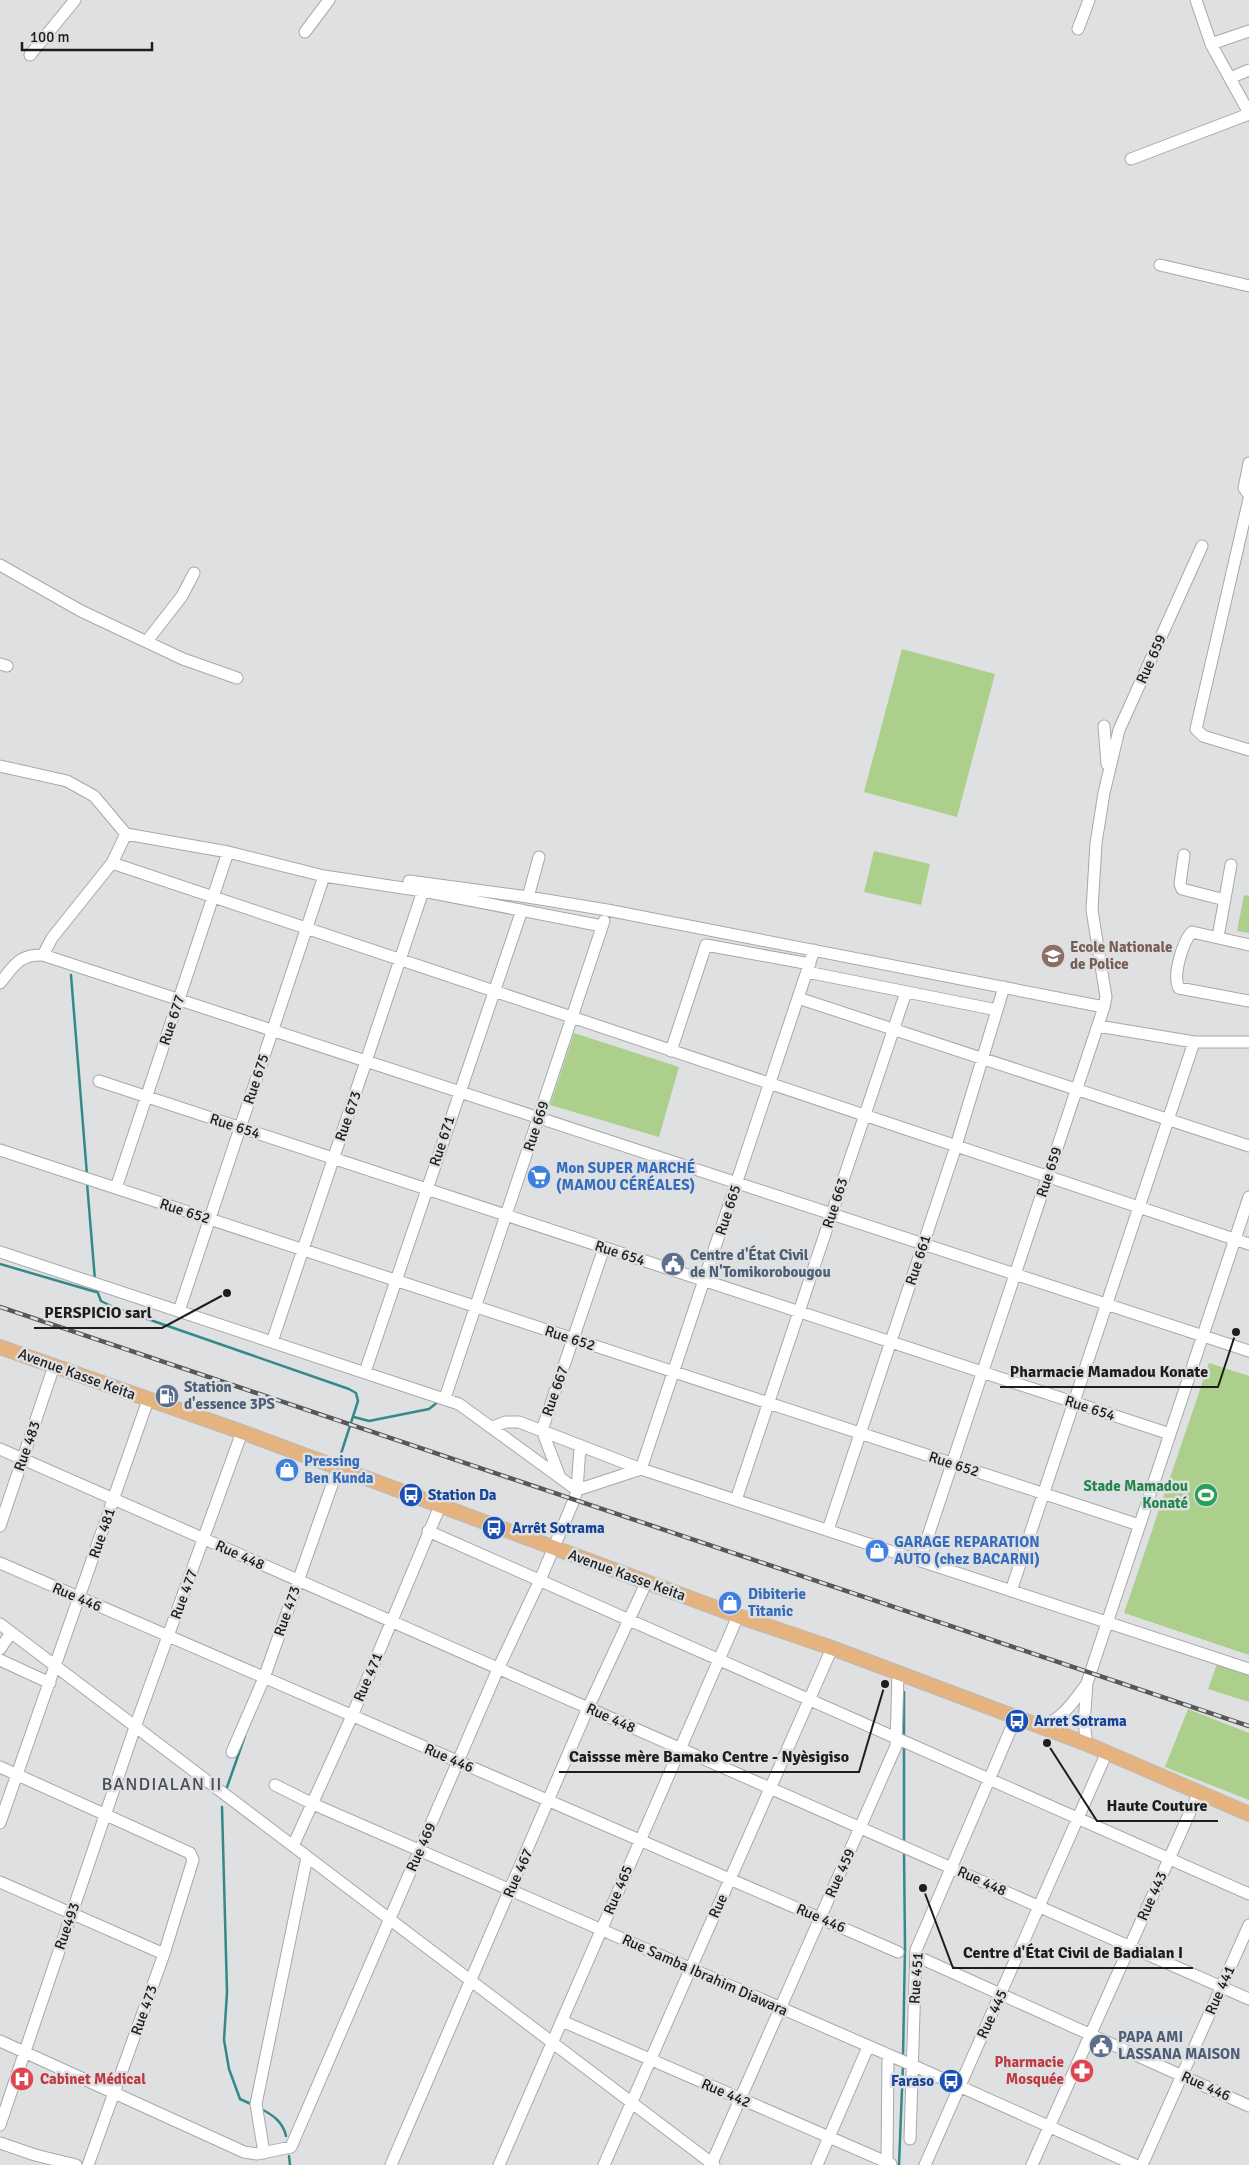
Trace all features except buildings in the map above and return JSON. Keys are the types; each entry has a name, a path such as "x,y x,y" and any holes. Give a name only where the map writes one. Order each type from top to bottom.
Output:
{"main road":[{"name":"Avenue Kasse Keita","path":"0,1346 242,1432 553,1549 832,1648 1041,1726 1107,1752 1249,1814"}],"street":[{"path":"30,55 75,0"},
{"path":"305,32 329,0"},
{"path":"1078,29 1089,0"},
{"path":"1131,159 1249,114 1211,44 1196,0"},
{"path":"1211,44 1249,31"},
{"path":"1230,78 1249,70"},
{"path":"1160,266 1249,286"},
{"path":"1248,469 1244,488 1249,495"},
{"path":"1249,499 1196,729 1203,736 1249,750"},
{"name":"Rue 659","path":"920,1560 1104,1007 1106,997 1092,910 1096,843 1108,774 1119,730 1202,546"},
{"path":"0,565 81,611 183,659 237,678"},
{"path":"147,641 182,596 194,574"},
{"name":"Rue 659","path":"1104,726 1108,774"},
{"path":"0,766 67,781 94,796 126,834 228,852 324,876 423,891 602,926"},
{"path":"43,955 52,938 112,863 126,834"},
{"name":"Rue 677","path":"116,1188 228,852"},
{"path":"1184,855 1180,884 1182,889 1225,900"},
{"path":"528,896 539,857"},
{"path":"112,863 1249,1244"},
{"path":"1218,937 1232,865"},
{"name":"Rue 675","path":"179,1311 324,876"},
{"path":"409,882 528,896 607,910 1104,1007"},
{"name":"Rue 673","path":"272,1342 423,891"},
{"name":"Rue 671","path":"365,1372 522,910"},
{"name":"Rue 669","path":"445,1398 607,910"},
{"path":"1249,945 1192,932 1186,938 1176,977 1176,983 1179,988 1249,1001"},
{"path":"671,1051 706,945 906,992 997,1010"},
{"name":"Rue 665","path":"641,1469 814,950"},
{"path":"0,983 16,963 29,954 43,955 1249,1351"},
{"name":"Rue 661","path":"828,1530 956,1146 1004,987"},
{"name":"Rue 663","path":"736,1500 906,992"},
{"path":"798,998 1249,1146"},
{"path":"1098,1026 1194,1042 1249,1042"},
{"path":"1011,1591 1194,1042"},
{"name":"Rue 654","path":"99,1081 1170,1434"},
{"name":"Rue 652","path":"0,1150 1139,1525"},
{"path":"1086,1744 1084,1732 1086,1683 1249,1197"},
{"name":"Rue 667","path":"560,1476 542,1430 604,1248"},
{"path":"0,1252 445,1398 459,1404 577,1490 641,1469"},
{"name":"Rue 483","path":"0,1526 54,1366"},
{"name":"Rue 481","path":"0,1823 148,1400"},
{"path":"492,1427 506,1422 519,1422 641,1469 1249,1669"},
{"name":"Rue 477","path":"135,1727 242,1432"},
{"name":"Rue 469","path":"264,2153 291,2147 498,1669 553,1549 577,1490 580,1447"},
{"name":"Rue 448","path":"0,1449 1249,1999"},
{"name":"Rue 473","path":"232,1752 264,1678 338,1468"},
{"name":"Rue 471","path":"293,1846 352,1716 440,1506"},
{"path":"428,1531 809,1699 897,1741 922,1749 1249,1894"},
{"name":"Rue 446","path":"0,1563 898,1952"},
{"name":"Rue 467","path":"391,2165 588,1708 647,1581"},
{"name":"Rue 465","path":"499,2165 738,1616"},
{"path":"0,1624 712,2164"},
{"path":"0,1649 11,1633"},
{"name":"Rue","path":"604,2165 832,1648"},
{"path":"0,1660 50,1683"},
{"path":"897,1741 898,1673"},
{"path":"1041,1726 1061,1717 1086,1683"},
{"name":"Rue 451","path":"910,2138 916,1950 1016,1717"},
{"name":"Rue493","path":"0,2126 135,1727"},
{"name":"Rue 459","path":"712,2164 897,1741"},
{"name":"Rue 445","path":"925,2165 958,2086 1001,1995 1107,1752"},
{"path":"0,1767 105,1814"},
{"name":"Rue Samba Ibrahim Diawara","path":"275,1785 419,1851 1135,2165"},
{"name":"Rue 443","path":"1032,2165 1198,1792"},
{"name":"Rue 473","path":"88,2165 164,1954 193,1860 190,1853 105,1814"},
{"path":"0,2041 244,2152 264,2153 255,2106 306,1856"},
{"path":"0,1882 164,1954"},
{"name":"Rue 441","path":"1142,2165 1249,1925"},
{"name":"Rue 446","path":"916,1956 1249,2106"},
{"name":"Rue 442","path":"562,2021 889,2163"},
{"path":"817,2165 868,2047"},
{"path":"889,2163 892,2057"},
{"path":"0,2143 35,2155 76,2165"}],"green space":[{"path":"902,649 995,674 957,817 864,792"},
{"path":"874,851 930,864 921,905 864,892"},
{"path":"1244,895 1249,896 1249,933 1237,931"},
{"path":"574,1033 679,1067 659,1137 550,1105"},
{"name":"Stade Mamadou Konaté","path":"1209,1363 1249,1376 1249,1655 1124,1613"},
{"path":"1218,1661 1249,1671 1249,1702 1208,1689"},
{"path":"1188,1709 1249,1733 1249,1800 1165,1767"}],"waterway":[{"path":"71,975 87,1175"},
{"path":"87,1183 95,1280"},
{"path":"0,1264 96,1292"},
{"path":"96,1288 101,1301 113,1307 356,1393 358,1401 338,1463"},
{"path":"354,1417 369,1421 429,1409 439,1401"},
{"path":"904,1692 904,1738"},
{"path":"226,1790 245,1736"},
{"path":"904,1746 904,1843"},
{"path":"222,1807 227,1992 224,2040 229,2069 240,2099 251,2104"},
{"path":"903,2058 904,1851"},
{"path":"899,2165 903,2064"},
{"path":"261,2109 277,2120 283,2127 286,2136"},
{"path":"289,2156 290,2165"}],"railway":[{"path":"0,1307 1249,1726"}],"place":[{"name":"Ecole Nationale de Police","path":"1053,956"},
{"name":"Mon SUPER MARCHÉ (MAMOU CÉRÉALES)","path":"539,1177"},
{"name":"Centre d'État Civil de N'Tomikorobougou","path":"673,1264"},
{"name":"PERSPICIO sarl","path":"227,1293"},
{"name":"Pharmacie Mamadou Konate","path":"1236,1332"},
{"name":"Station d'essence 3PS","path":"167,1396"},
{"name":"Pressing Ben Kunda","path":"287,1470"},
{"name":"Station Da","path":"411,1495"},
{"name":"Stade Mamadou Konaté","path":"1206,1495"},
{"name":"Arrêt Sotrama","path":"494,1528"},
{"name":"GARAGE REPARATION AUTO (chez BACARNI)","path":"877,1551"},
{"name":"Dibiterie Titanic","path":"730,1603"},
{"name":"Caissse mère Bamako Centre - Nyèsigiso","path":"885,1684"},
{"name":"Arret Sotrama","path":"1017,1721"},
{"name":"Haute Couture","path":"1047,1743"},
{"name":"Centre d'État Civil de Badialan I","path":"923,1888"},
{"name":"PAPA AMI LASSANA MAISON","path":"1101,2046"},
{"name":"Pharmacie Mosquée","path":"1082,2071"},
{"name":"Cabinet Médical","path":"22,2079"},
{"name":"Faraso","path":"951,2081"}],"district":[{"name":"BANDIALAN II","path":"162,1784"}]}
